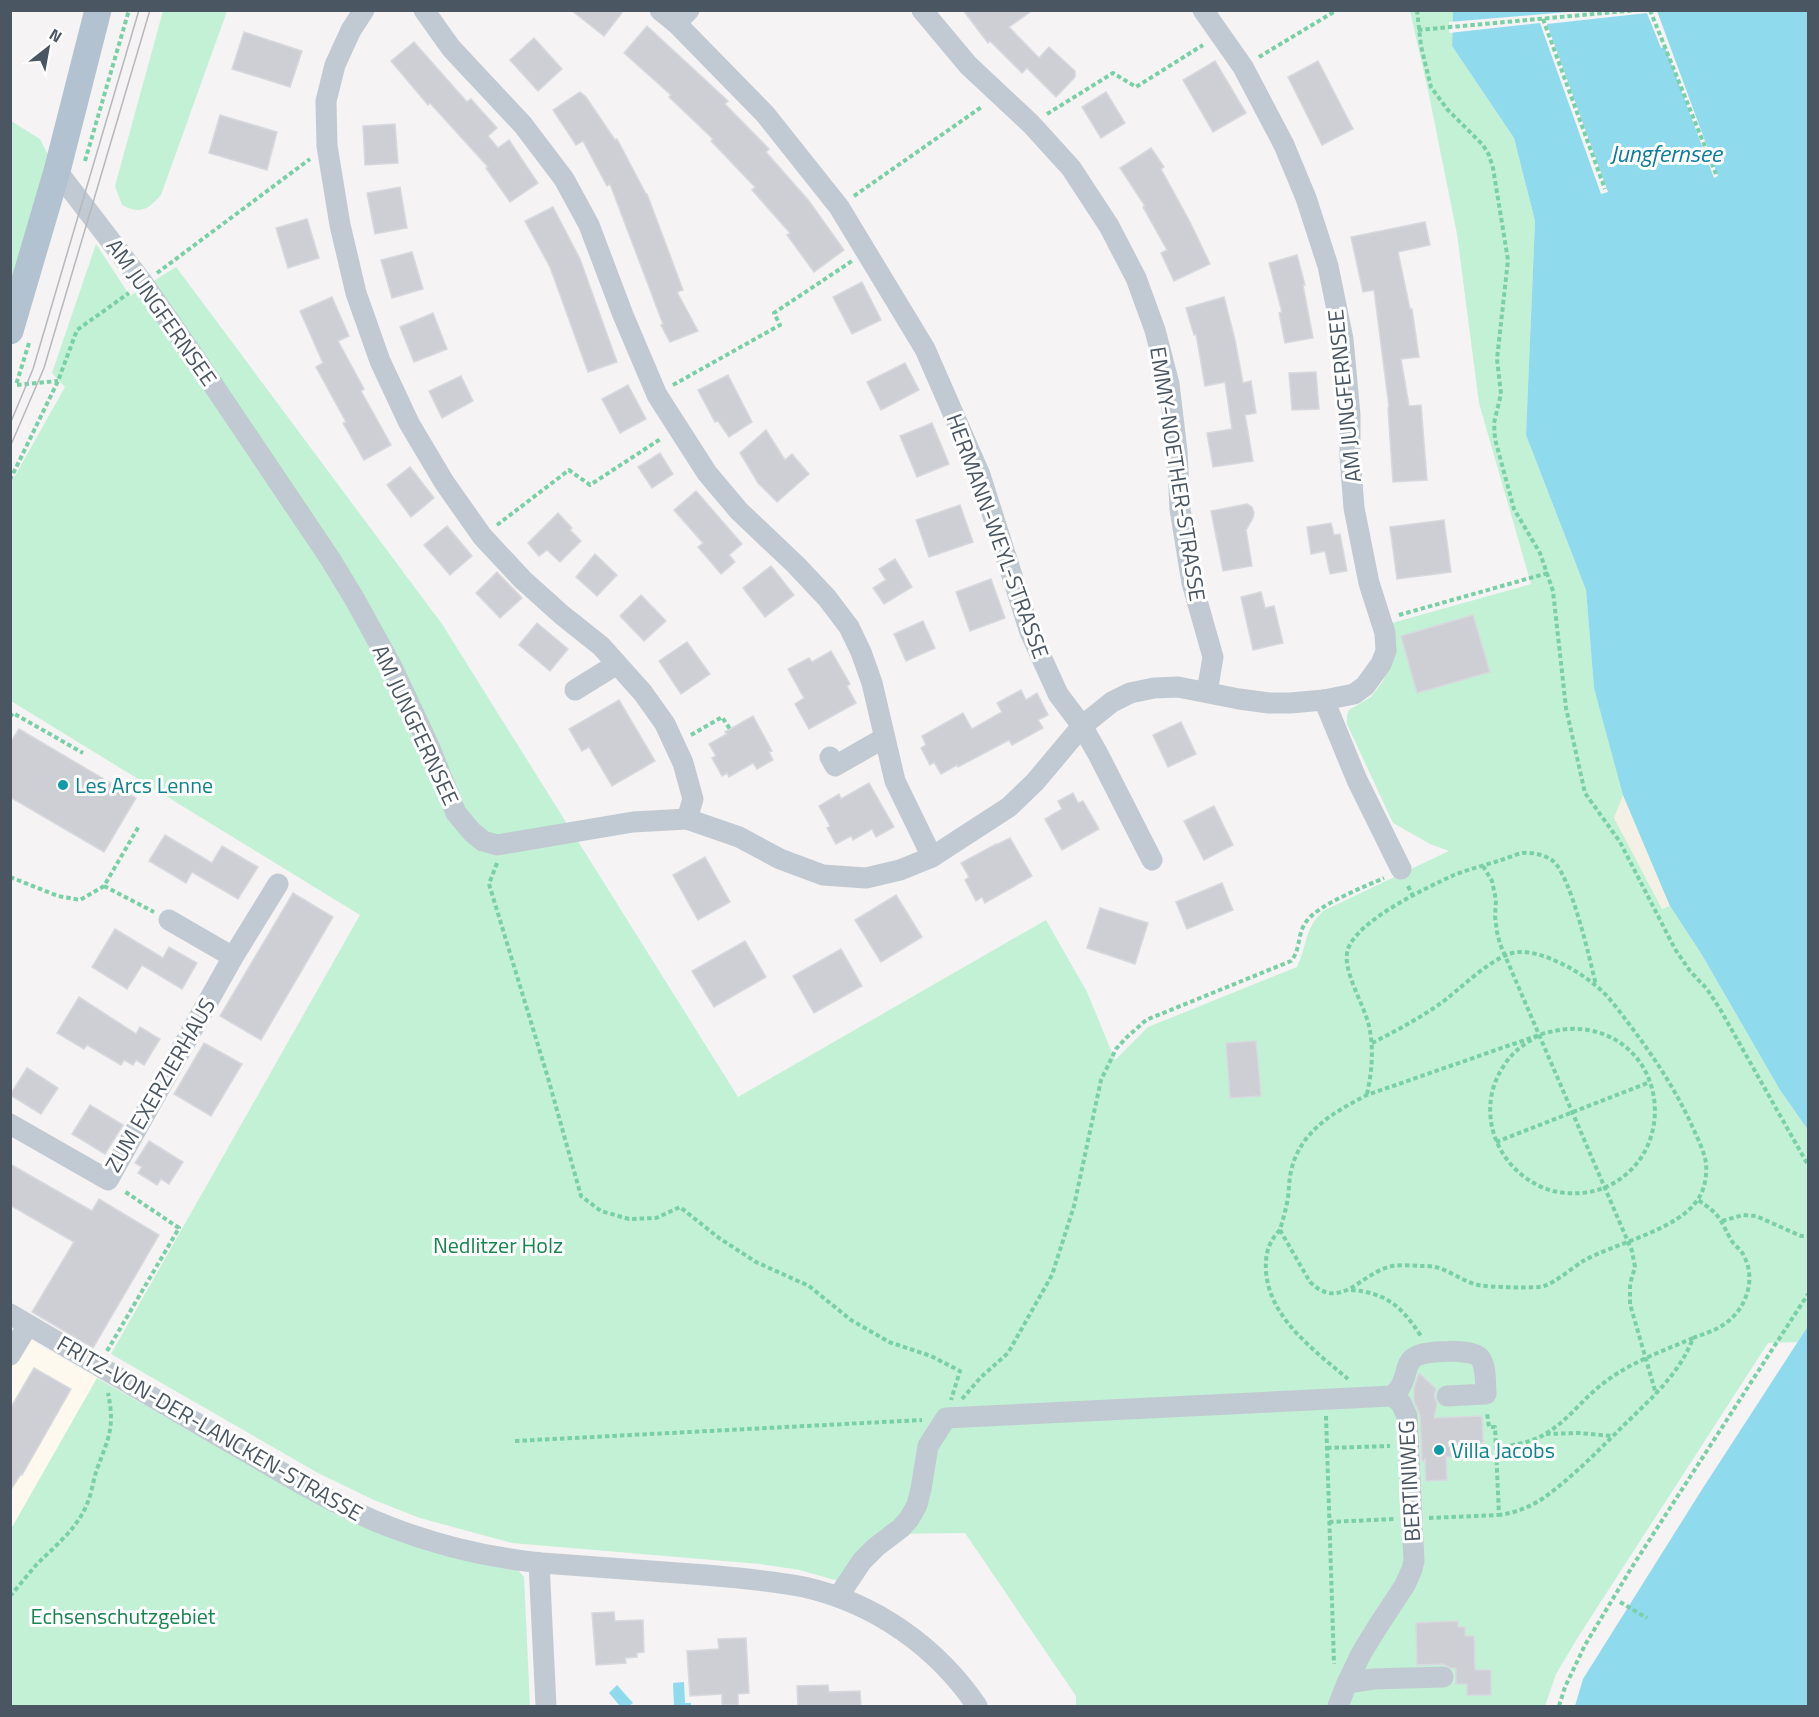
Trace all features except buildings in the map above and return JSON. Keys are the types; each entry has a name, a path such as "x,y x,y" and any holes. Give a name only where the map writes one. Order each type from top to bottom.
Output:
{"main road":[{"path":"10,331 57,171 98,10"}],"street":[{"path":"364,10 351,30 335,65 326,101 327,146 340,225 356,293 380,361 426,453 483,536 523,580 601,646 643,693 665,724 682,763 693,799 687,819"},
{"path":"424,10 451,48 523,124 564,179 590,225 623,315 657,395 706,472 739,511 827,598 849,627 872,683 895,781 932,857"},
{"name":"EMMY-NOETHER-STRASSE","path":"922,10 968,65 1031,124 1071,168 1109,226 1136,278 1155,330 1169,384 1177,451 1180,509 1192,583 1213,657 1207,692"},
{"name":"AM JUNGFERNSEE","path":"57,171 143,283 329,557 391,665 429,746 456,813 472,832 483,841 497,845 633,822 687,819 739,837 780,859 823,875 866,878 900,870 932,857 1009,807 1035,783 1082,726 1112,702 1130,693 1154,688 1178,687 1269,703 1324,700 1354,694 1365,686 1381,664 1386,651 1385,633 1369,583 1354,508 1350,415 1342,339 1328,266 1306,198 1284,145 1243,67 1203,10"},
{"name":"HERMANN-WEYL-STRASSE","path":"675,15 765,114 839,207 926,349 980,475 1030,632 1058,694 1082,726 1098,754 1152,860"},
{"path":"575,690 617,664"},
{"path":"1324,700 1357,780 1401,869"},
{"path":"830,758 835,766 884,738"},
{"name":"ZUM EXERZIERHAUS","path":"10,1124 108,1180 233,957 279,884"},
{"path":"169,920 233,957"},
{"path":"10,1355 19,1320"},
{"name":"FRITZ-VON-DER-LANCKEN-STRASSE","path":"19,1320 332,1501 392,1528 455,1548 496,1557 539,1563 733,1577 805,1587 838,1597 886,1620 922,1645 953,1674 977,1707"},
{"path":"1425,1353 1472,1353 1479,1356 1483,1363 1486,1394 1447,1396"},
{"name":"BERTINIWEG","path":"1338,1707 1341,1678 1362,1652 1409,1576 1414,1561 1407,1416 1401,1403 1392,1396 1404,1381 1408,1365 1415,1357 1425,1353"},
{"path":"838,1597 862,1561 909,1519 921,1489 928,1446 946,1418 1392,1396"},
{"path":"539,1563 546,1707"},
{"path":"1341,1678 1443,1677"}],"path":[{"path":"1243,67 1337,10"},
{"path":"1417,10 1418,30 1431,87 1447,109 1483,144 1490,155 1493,168 1509,260 1497,359 1501,394 1494,423 1495,440 1514,509 1540,553 1553,591 1566,708 1586,793 1620,842 1675,949 1720,1009 1809,1165"},
{"path":"1418,30 1637,10"},
{"path":"1650,10 1716,174"},
{"path":"1543,19 1605,189"},
{"path":"1031,124 1113,73 1136,87 1220,34"},
{"path":"839,207 999,94"},
{"path":"10,480 58,381 77,330 327,146"},
{"path":"657,395 780,324 774,313 866,251"},
{"path":"483,536 569,470 590,485 677,428"},
{"path":"1381,621 1548,573"},
{"path":"10,717 13,713 83,753"},
{"path":"695,745 691,735 722,717 730,729"},
{"path":"10,877 58,896 80,900 104,886 139,826"},
{"path":"504,844 489,884 549,1078 581,1196 601,1211 629,1220 656,1218 680,1207 719,1238 756,1262 808,1286 851,1320 889,1342 931,1356 960,1371 946,1418"},
{"path":"1367,1095 1372,1043 1362,1003 1347,969 1348,949 1367,923 1455,874 1523,853 1538,854 1554,862 1562,873 1568,888 1597,986"},
{"path":"1483,866 1492,881 1496,900 1497,932 1505,956 1632,1251 1635,1267 1630,1284 1630,1304 1656,1394"},
{"path":"515,1441 946,1418 981,1377 1008,1353 1052,1275 1074,1206 1101,1080 1116,1049 1146,1020 1286,964 1295,956 1301,930 1313,914 1401,869"},
{"path":"104,886 169,920"},
{"path":"1280,1230 1310,1282 1325,1293 1333,1294 1350,1289 1370,1275 1390,1267 1416,1266 1436,1266 1478,1285 1543,1287 1585,1260 1684,1215 1698,1200 1704,1187 1706,1161 1703,1150 1682,1103 1654,1057 1611,1000 1597,986 1560,963 1519,952 1505,956 1475,976 1439,1005 1405,1027 1372,1043"},
{"path":"1370,1398 1303,1340 1276,1306 1267,1278 1266,1253 1272,1239 1280,1230 1288,1197 1291,1168 1302,1144 1317,1126 1367,1095 1539,1035 1556,1030 1589,1030 1620,1043 1643,1067 1650,1082 1656,1113 1654,1128 1642,1157 1620,1179 1605,1187 1585,1193 1563,1193 1541,1188 1522,1176 1507,1161 1496,1142 1491,1126 1490,1110 1491,1094 1496,1079 1514,1053 1526,1042 1539,1035"},
{"path":"1496,1142 1650,1082"},
{"path":"10,1596 37,1564 63,1539 88,1504 112,1426 108,1392 98,1366 179,1228 108,1180"},
{"path":"1496,1448 1528,1441 1545,1434 1560,1424 1586,1397 1606,1381 1629,1367 1716,1329 1731,1319 1739,1310 1748,1289 1749,1274 1743,1254 1730,1239 1722,1221 1712,1209 1698,1200"},
{"path":"1722,1221 1743,1215 1756,1216 1801,1236 1809,1236"},
{"path":"1350,1289 1381,1295 1397,1306 1411,1321 1426,1344 1425,1353"},
{"path":"1559,1707 1565,1688 1585,1645 1632,1567 1809,1294"},
{"path":"1329,1522 1499,1515 1517,1512 1541,1499 1585,1463 1656,1394 1687,1354 1693,1338"},
{"path":"1486,1394 1489,1428 1495,1427 1499,1515"},
{"path":"1325,1400 1329,1522 1341,1678"},
{"path":"1545,1434 1579,1433 1612,1436"},
{"path":"1327,1448 1409,1446"},
{"path":"1620,1602 1647,1618"}],"shaded area":[{"path":"11,1329 97,1378 11,1530"}],"green space":[{"path":"163,11 227,11 161,195 148,207 134,210 122,205 115,186"},
{"name":"Nedlitzer Holz","path":"1410,11 1453,11 1452,46 1514,138 1535,221 1526,435 1586,590 1594,688 1670,906 1702,955 1780,1090 1808,1130 1808,1326 1798,1342 1768,1343 1580,1634 1556,1674 1545,1706 1076,1706 1076,1696 965,1533 881,1534 838,1581 800,1570 760,1564 512,1543 420,1518 374,1500 318,1473 111,1354 360,915 11,701 11,483 65,387 52,373 96,244 130,296 176,267 442,624 738,1097 1046,920 1087,992 1115,1060 1148,1027 1297,967 1309,931 1323,911 1449,851 1430,844 1393,823 1347,724 1347,715 1349,710 1371,697 1383,681 1395,653 1392,623 1531,584 1479,403 1457,234"},
{"path":"11,121 40,139 52,163 11,302"},
{"name":"Echsenschutzgebiet","path":"97,1378 337,1515 398,1541 518,1570 524,1577 530,1706 11,1706 11,1529"}],"sand":[{"path":"1623,795 1670,906 1662,909 1614,818"}],"water":[{"name":"Jungfernsee","path":"1453,11 1808,11 1808,1130 1780,1090 1702,955 1670,906 1623,795 1594,688 1586,590 1526,435 1535,221 1514,138 1452,46"},
{"path":"1808,1326 1808,1706 1575,1706 1583,1679"},
{"path":"684,1682 685,1703 691,1703 691,1706 674,1706 673,1683"},
{"path":"617,1685 633,1703 629,1706 620,1706 609,1693"}],"pier":[{"path":"1580,11 1657,11 1718,176 1714,178 1665,47 1661,48 1647,13 1547,24 1608,192 1601,194 1540,23 1449,33 1449,22"}],"tram line":[{"path":"10,424 33,369 139,10"},
{"path":"10,447 44,368 150,10"}],"place":[{"name":"Les Arcs Lenne","path":"63,785"},
{"name":"Villa Jacobs","path":"1439,1450"}]}
